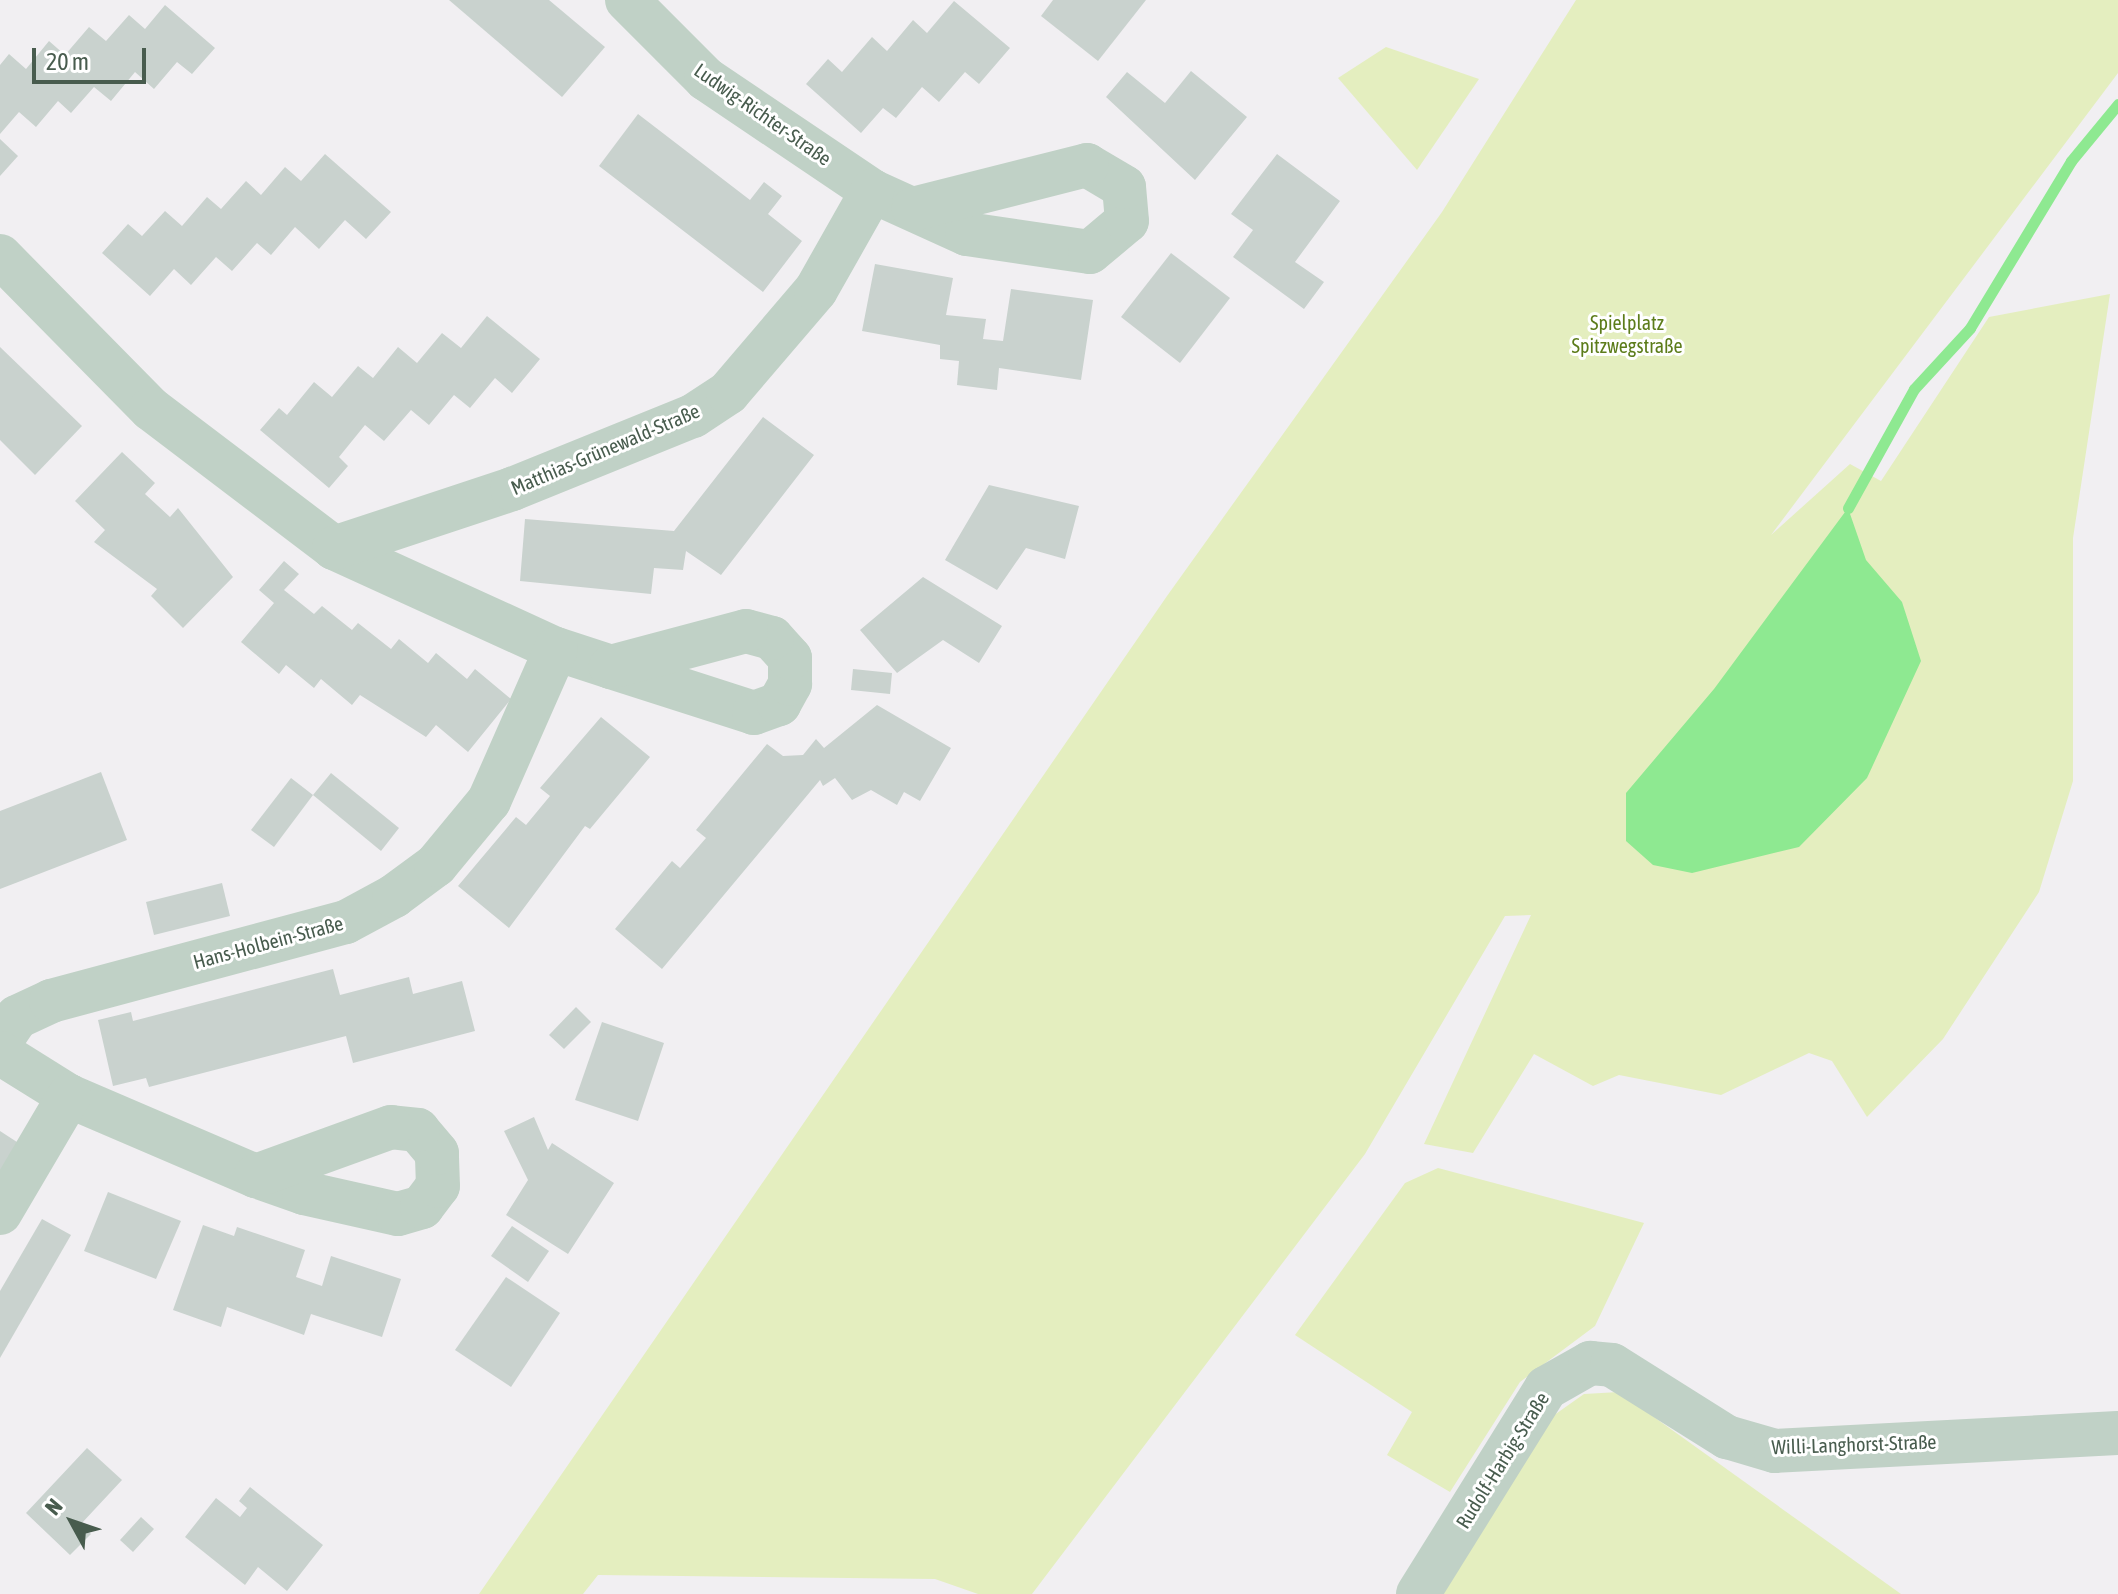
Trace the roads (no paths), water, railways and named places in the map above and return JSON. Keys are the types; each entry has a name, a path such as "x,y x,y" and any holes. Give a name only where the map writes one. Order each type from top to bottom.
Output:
{"street":[{"name":"Ludwig-Richter-Straße","path":"627,0 706,79 872,191 913,209"},
{"name":"Matthias-Grünewald-Straße","path":"334,548 512,489 693,416 728,393 816,290 872,191"},
{"path":"0,256 151,409 334,548 556,649 611,667"},
{"name":"Hans-Holbein-Straße","path":"0,1042 17,1017 51,1001 346,922 394,896 436,865 489,801 556,649"},
{"path":"0,1053 69,1096 256,1176"},
{"path":"0,1213 69,1096"},
{"name":"Willi-Langhorst-Straße","path":"1612,1365 1727,1437 1775,1451 2118,1433"},
{"name":"Rudolf-Harbig-Straße","path":"1418,1594 1546,1388 1565,1371 1612,1365"}],"waterway":[{"path":"1848,508 1914,389 1970,328 2071,161 2118,104"}],"park label":[{"name":"Spielplatz Spitzwegstraße","path":"1627,334"}]}
